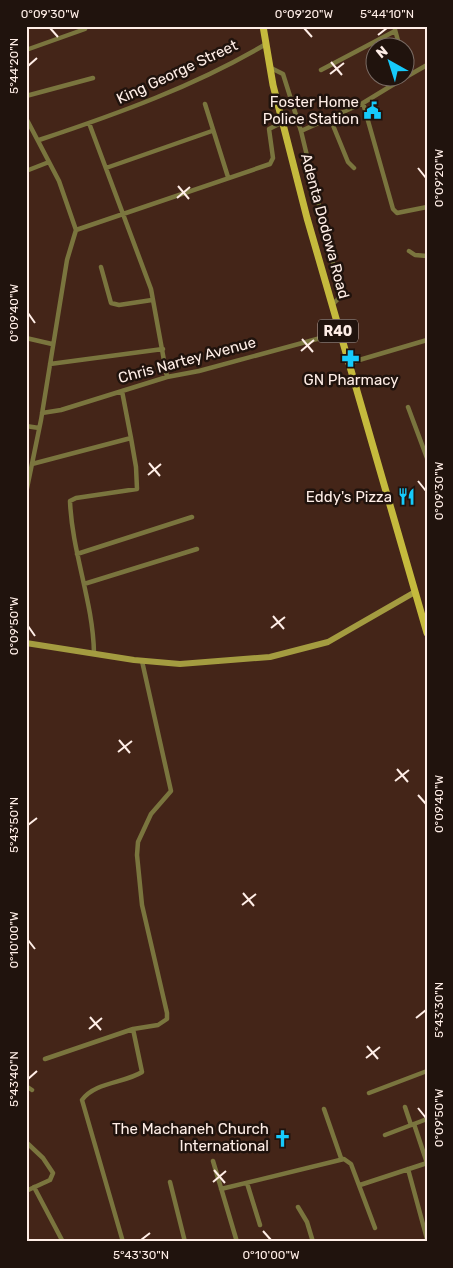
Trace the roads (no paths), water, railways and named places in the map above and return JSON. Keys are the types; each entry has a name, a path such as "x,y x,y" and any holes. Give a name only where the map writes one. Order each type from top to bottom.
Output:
{"main road":[{"name":"Adenta Dodowa Road","path":"263,26 283,122 339,333 427,633"}],"street":[{"path":"320,70 395,29"},
{"path":"26,50 85,30"},
{"name":"King George Street","path":"39,140 136,107 174,91 266,44"},
{"path":"271,68 283,74 301,131 341,296 332,305"},
{"path":"26,96 93,78"},
{"path":"301,131 364,103 387,88"},
{"path":"364,103 394,211 397,213 427,208"},
{"path":"205,104 212,131 228,176"},
{"path":"26,118 59,181 76,230 67,260 42,413 26,493"},
{"path":"330,118 348,162 354,168"},
{"path":"76,230 165,201 228,176 272,162 269,129 283,122"},
{"path":"89,123 151,289 167,377"},
{"path":"106,168 212,131"},
{"path":"26,171 49,162"},
{"path":"408,251 415,256 427,256"},
{"path":"101,267 111,303 119,305 152,300"},
{"name":"Chris Nartey Avenue","path":"42,413 62,410 167,377 199,371 339,333"},
{"path":"26,338 52,344"},
{"path":"348,364 427,340"},
{"path":"50,364 163,349"},
{"path":"94,653 94,626 77,554 70,501 76,498 138,489 122,391"},
{"path":"408,407 427,458"},
{"path":"26,426 39,428"},
{"path":"32,464 131,438"},
{"path":"77,554 192,517"},
{"path":"84,584 197,549"},
{"path":"26,643 142,661 180,664 227,662 300,651 345,634 414,592"},
{"path":"45,1059 133,1029 158,1025 167,1018 142,905 137,855 138,842 151,814 171,792 142,661"},
{"path":"123,1242 82,1100 86,1094 142,1072 133,1029"},
{"path":"369,1094 427,1071"},
{"path":"26,1086 32,1090"},
{"path":"360,1185 427,1163 406,1107"},
{"path":"324,1109 342,1158 351,1164 375,1228"},
{"path":"385,1135 427,1119"},
{"path":"26,1142 43,1158 52,1172 50,1180 26,1191"},
{"path":"220,1189 342,1158"},
{"path":"213,1162 237,1242"},
{"path":"408,1169 427,1239"},
{"path":"170,1182 185,1242"},
{"path":"246,1183 260,1225"},
{"path":"34,1188 63,1242"},
{"path":"298,1206 307,1222 313,1242"}],"place":[{"name":"Foster Home Police Station","path":"373,111"},
{"name":"GN Pharmacy","path":"351,359"},
{"name":"Eddy's Pizza","path":"406,497"},
{"name":"The Machaneh Church International","path":"283,1138"}]}
